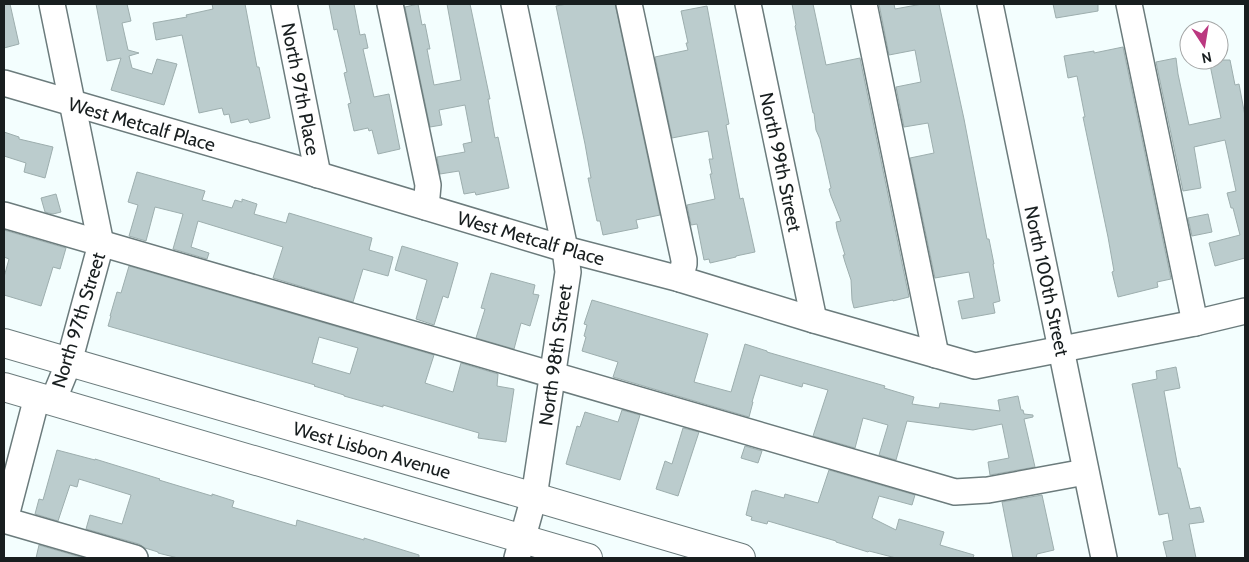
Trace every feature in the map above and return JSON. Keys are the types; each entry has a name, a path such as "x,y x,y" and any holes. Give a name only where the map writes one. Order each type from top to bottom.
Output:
{"main road":[{"name":"West Lisbon Avenue","path":"4,343 741,558"},
{"path":"4,387 520,549 588,558"}],"street":[{"name":"North 97th Street","path":"4,520 45,399 69,362 102,244 52,4"},
{"name":"North 97th Place","path":"284,4 318,175"},
{"path":"390,4 428,185 426,207"},
{"name":"North 98th Street","path":"514,4 565,249 568,272 534,497 520,549"},
{"path":"629,4 684,260 680,279"},
{"name":"North 99th Street","path":"748,4 814,320"},
{"path":"864,4 936,355"},
{"name":"North 100th Street","path":"990,4 1104,558"},
{"path":"1129,4 1195,323"},
{"name":"West Metcalf Place","path":"4,83 565,249 680,279 975,366 1195,323 1245,311"},
{"path":"4,215 955,492 988,490 1085,472"},
{"path":"4,520 134,558"}],"building":[{"path":"4,4 10,4 19,44 4,48"},
{"path":"96,4 127,4 131,21 122,23 128,50 139,53 129,56 132,68 152,74 157,59 177,64 164,105 111,90 121,58 107,61"},
{"path":"212,4 245,4 257,67 259,67 270,118 250,123 248,119 231,123 229,114 224,115 222,108 199,113 182,35 156,40 153,23 187,17 186,15 213,9"},
{"path":"329,4 354,4 360,35 365,34 368,48 363,49 374,97 389,94 400,149 378,154 372,130 369,131 368,128 354,131 348,104 351,103 344,73 347,72 337,29 334,30"},
{"path":"418,4 422,25 425,24 430,49 427,49 434,85 461,80 447,4 470,4 490,99 488,99 495,138 498,137 509,188 476,195 475,192 464,194 459,171 440,174 437,157 465,152 463,144 472,142 465,105 439,110 442,125 430,127 405,7"},
{"path":"567,4 615,4 660,215 636,220 638,228 603,235 600,221 597,221 588,178 591,178 585,144 556,6"},
{"path":"792,4 813,4 826,65 860,58 909,297 854,308 851,280 837,229 836,222 841,221 829,189 831,188 820,139 816,130"},
{"path":"879,4 894,4 895,9 922,4 939,4 987,239 989,239 994,264 1000,301 993,303 995,313 962,319 958,301 974,298 969,272 935,278 910,158 934,153 928,123 904,127 896,87 921,82 915,50 889,55"},
{"path":"1053,4 1098,4 1098,11 1056,18"},
{"path":"707,6 729,124 726,125 740,199 743,198 755,252 710,263 709,259 704,260 697,224 691,225 687,205 715,199 710,174 712,174 709,159 713,159 708,131 672,138 655,57 688,50 681,11"},
{"path":"1123,47 1171,279 1157,282 1158,287 1118,297 1112,272 1114,271 1108,237 1083,117 1085,117 1077,76 1068,78 1064,56 1094,51 1094,53"},
{"path":"1176,58 1189,125 1221,118 1211,70 1229,70 1230,60 1235,85 1239,84 1245,116 1245,258 1215,266 1209,243 1240,235 1227,193 1236,191 1225,140 1194,147 1201,188 1183,191 1156,62"},
{"path":"4,132 19,137 19,139 53,147 45,178 24,172 26,163 4,156"},
{"path":"137,172 205,191 202,200 232,208 235,200 242,202 242,199 257,204 254,214 286,223 289,213 372,238 369,250 393,257 388,276 363,269 353,302 273,278 283,247 198,221 191,247 209,253 207,259 173,249 183,214 155,207 146,241 129,236 138,205 128,202"},
{"path":"56,194 61,212 53,214 45,212 41,198"},
{"path":"1208,214 1212,232 1192,236 1188,218"},
{"path":"4,230 66,248 60,269 53,267 41,306 4,295 4,277 9,259 4,257"},
{"path":"402,246 458,263 448,298 443,296 434,325 416,319 427,280 395,270"},
{"path":"129,266 434,355 425,383 453,392 461,363 498,374 497,386 514,389 506,442 478,438 479,433 383,405 383,407 344,396 315,385 108,326 117,292 121,293","holes":["319,337 358,348 350,374 312,363"]},
{"path":"491,273 535,285 533,294 539,295 530,326 521,323 514,349 476,338 485,309 481,308"},
{"path":"592,300 708,334 694,382 731,392 745,344 885,386 884,388 914,397 912,404 939,408 940,403 1000,411 998,400 1018,396 1021,410 1023,410 1024,414 1033,415 1033,417 1024,419 1035,467 990,475 988,462 1009,458 1002,424 973,430 907,421 896,460 879,455 888,425 863,418 855,448 813,436 828,390 803,383 802,387 760,375 749,417 613,377 618,362 582,351 587,325 584,324"},
{"path":"1176,367 1180,388 1164,391 1178,468 1180,468 1190,509 1200,507 1204,522 1189,524 1196,558 1167,558 1163,542 1173,540 1168,513 1159,515 1132,384 1157,379 1156,371"},
{"path":"622,410 640,415 620,480 566,464 577,426 580,427 585,412 618,422"},
{"path":"683,428 699,432 678,496 656,489 665,461 672,464"},
{"path":"745,446 762,451 758,463 741,458"},
{"path":"57,450 95,459 159,480 234,501 232,507 296,526 297,520 364,540 364,538 419,555 419,558 178,558 158,553 139,544 86,529 90,515 122,524 131,495 79,479 77,487 70,485 58,521 35,514 39,499 43,500"},
{"path":"829,470 915,495 912,505 879,496 872,518 896,530 899,519 944,532 940,545 974,555 973,558 896,558 868,552 768,521 767,524 751,520 752,517 746,515 752,491 755,490 784,498 785,494 818,503"},
{"path":"1042,495 1054,550 1037,554 1036,558 1013,558 1002,502"},
{"path":"39,545 84,558 36,558"}]}
